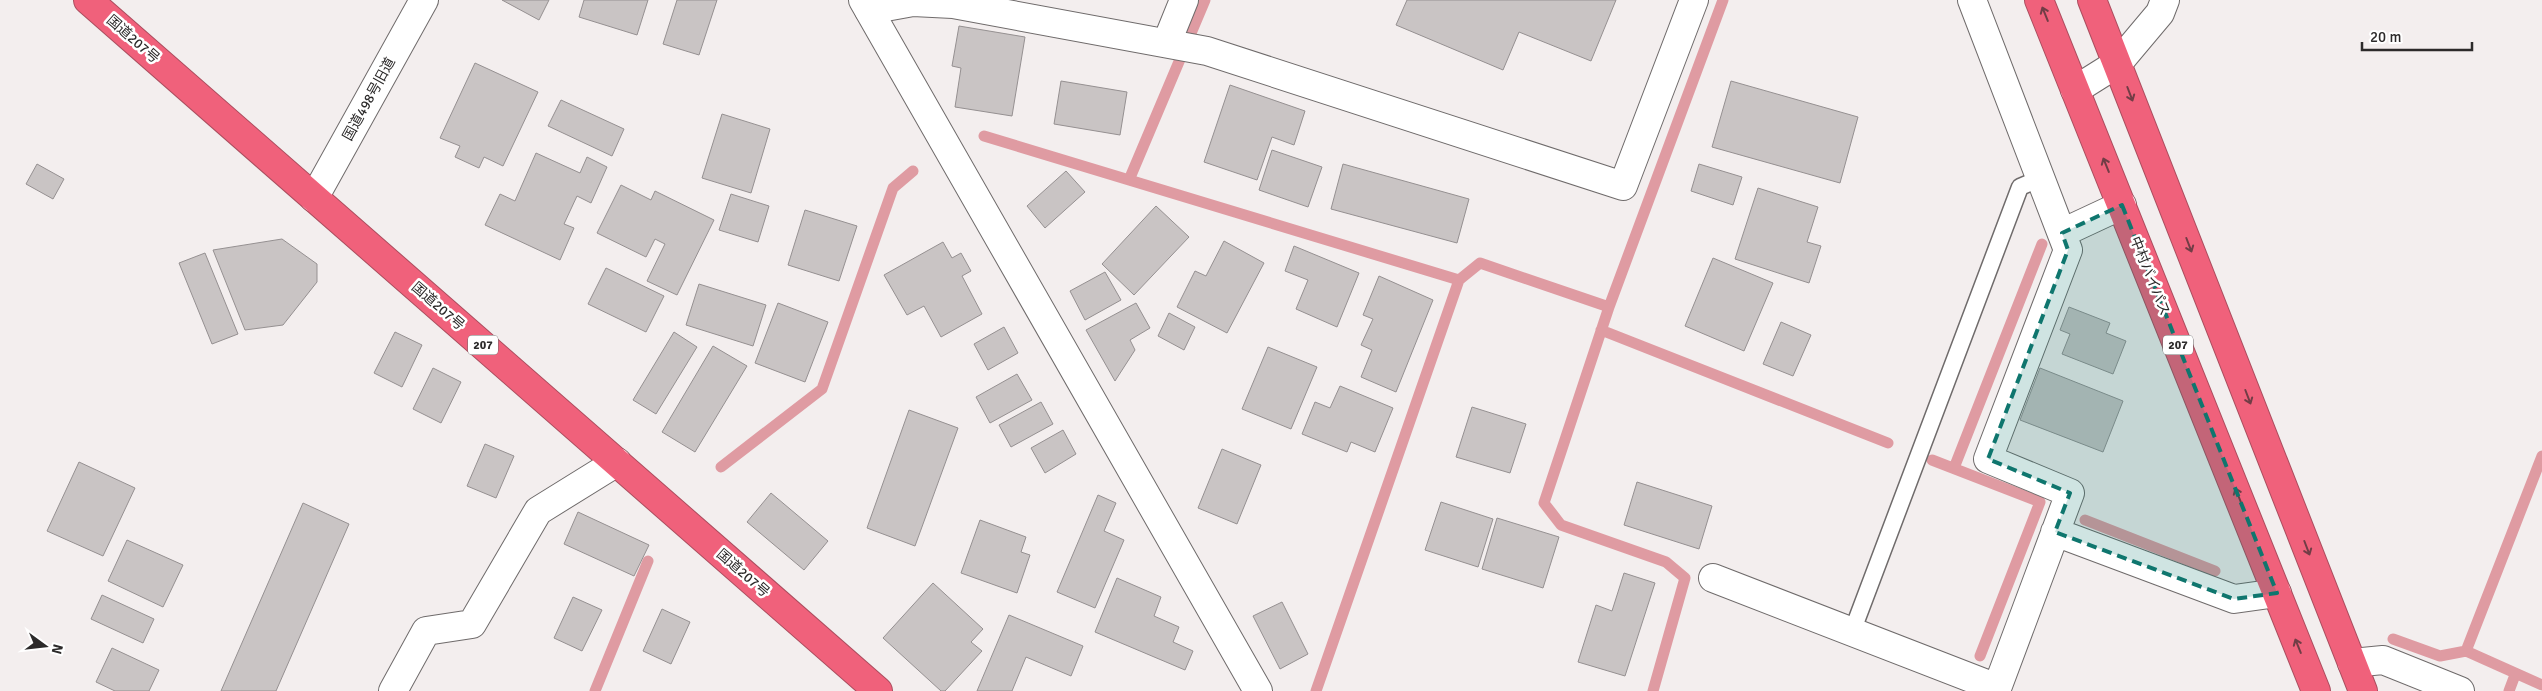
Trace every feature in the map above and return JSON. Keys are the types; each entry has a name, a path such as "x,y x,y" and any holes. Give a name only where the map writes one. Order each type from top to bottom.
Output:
{"highway":[{"name":"国道207号","path":"88,0 878,691"},
{"name":"中村バイパス","path":"2039,0 2316,691"},
{"path":"2092,0 2363,691"}],"street":[{"name":"国道498号旧道","path":"314,198 424,0"},
{"path":"1167,42 1184,0"},
{"path":"1258,691 866,5 913,2 952,4 1167,42 1207,51 1624,186 1694,0"},
{"path":"1713,578 1996,689 2070,493 1988,459 2068,250 1972,0"},
{"path":"2075,90 2118,63 2160,13 2165,0"},
{"path":"2062,233 2122,205"},
{"path":"393,691 426,631 472,624 538,511 617,462"},
{"path":"2056,532 2234,599 2277,593"},
{"path":"2352,663 2383,660 2460,691"}],"lane":[{"path":"1852,632 2020,187 2041,178"}],"highlighted area":[{"path":"2122,205 2277,593 2234,599 2055,532 2070,493 1988,459 2068,250 2062,233"}],"building":[{"path":"502,0 549,0 539,20"},
{"path":"584,0 648,0 637,35 579,17"},
{"path":"677,0 717,0 699,55 663,44"},
{"path":"1407,0 1616,0 1591,61 1519,32 1503,70 1396,25"},
{"path":"959,26 1025,37 1012,116 955,107 961,68 952,66"},
{"path":"475,63 538,92 503,166 484,157 479,168 455,157 460,146 440,138"},
{"path":"1061,81 1127,92 1120,135 1054,124"},
{"path":"1731,81 1858,117 1840,183 1712,147"},
{"path":"1230,85 1305,111 1294,145 1272,137 1257,180 1204,162"},
{"path":"561,100 624,129 612,156 548,126"},
{"path":"722,114 770,129 751,193 702,178"},
{"path":"1272,150 1322,167 1308,207 1259,190"},
{"path":"536,153 580,173 587,157 607,167 591,203 577,196 564,224 574,228 560,260 485,225 500,194 515,201"},
{"path":"37,164 64,179 53,199 26,184"},
{"path":"1343,164 1469,199 1457,243 1331,209"},
{"path":"1699,164 1742,177 1733,205 1691,191"},
{"path":"1066,171 1085,192 1045,228 1027,206"},
{"path":"621,185 651,200 655,191 714,220 677,295 647,281 665,244 655,239 646,257 597,233"},
{"path":"1758,188 1818,207 1807,242 1821,246 1809,283 1735,259"},
{"path":"731,194 769,206 758,242 719,230"},
{"path":"1156,206 1189,237 1134,295 1102,264"},
{"path":"805,210 857,226 839,281 788,265"},
{"path":"282,239 317,264 317,282 283,325 245,330 213,250"},
{"path":"1224,241 1264,263 1227,333 1177,307 1195,271 1206,276"},
{"path":"943,242 952,258 961,253 971,271 962,276 982,314 941,337 924,306 907,315 884,275"},
{"path":"1294,246 1359,273 1337,327 1296,309 1308,280 1285,271"},
{"path":"205,253 238,334 212,344 179,263"},
{"path":"1713,258 1773,283 1744,351 1685,326"},
{"path":"606,268 664,296 646,332 588,304"},
{"path":"1105,272 1121,300 1085,320 1070,291"},
{"path":"1379,276 1433,300 1396,392 1361,377 1372,350 1361,345 1373,319 1363,315"},
{"path":"699,284 766,305 753,346 686,325"},
{"path":"778,303 828,322 805,382 755,363"},
{"path":"1136,303 1150,328 1130,340 1135,350 1115,381 1086,330"},
{"path":"2069,307 2110,323 2106,333 2126,341 2113,374 2062,354 2070,334 2060,330"},
{"path":"1169,313 1195,327 1184,350 1158,336"},
{"path":"1781,322 1811,335 1793,376 1763,364"},
{"path":"1004,327 1018,353 988,370 974,344"},
{"path":"395,332 422,345 402,387 374,373"},
{"path":"674,332 697,347 656,414 633,400"},
{"path":"713,346 747,366 695,452 662,432"},
{"path":"1268,347 1317,367 1291,429 1242,409"},
{"path":"433,368 461,382 441,423 413,409"},
{"path":"2040,368 2123,401 2103,452 2020,420"},
{"path":"1017,374 1032,400 990,423 976,397"},
{"path":"1340,386 1393,408 1375,452 1351,442 1347,452 1302,434 1315,402 1330,408"},
{"path":"1041,402 1053,424 1011,447 999,425"},
{"path":"1472,407 1526,424 1510,473 1456,457"},
{"path":"909,410 958,428 915,546 867,528"},
{"path":"1063,430 1076,454 1045,473 1031,448"},
{"path":"485,444 514,456 496,498 467,486"},
{"path":"1222,449 1261,465 1237,524 1198,508"},
{"path":"79,462 135,488 103,556 47,531"},
{"path":"1637,482 1712,506 1699,549 1624,525"},
{"path":"771,493 828,541 804,570 747,522"},
{"path":"1098,495 1116,503 1104,531 1124,540 1095,608 1057,592"},
{"path":"1441,502 1493,519 1478,567 1425,550"},
{"path":"303,503 349,524 276,691 221,691"},
{"path":"578,512 649,545 634,576 564,544"},
{"path":"1497,518 1559,537 1543,588 1482,569"},
{"path":"980,520 1026,537 1021,552 1030,555 1017,593 961,573"},
{"path":"127,540 183,565 163,607 108,581"},
{"path":"1624,573 1655,583 1625,676 1578,662 1596,605 1612,611"},
{"path":"1117,578 1161,597 1154,616 1179,627 1173,642 1193,651 1185,670 1095,632"},
{"path":"933,583 983,629 971,642 982,651 945,691 941,691 883,638"},
{"path":"102,595 154,619 143,643 91,619"},
{"path":"573,597 602,610 582,651 554,638"},
{"path":"1282,602 1308,654 1280,669 1253,616"},
{"path":"662,609 690,622 671,664 643,651"},
{"path":"1009,615 1083,646 1071,676 1026,657 1012,691 977,691"},
{"path":"112,648 159,670 149,691 115,691 96,682"}],"waterway":[{"path":"1129,180 1205,0"},
{"path":"1653,691 1685,578 1666,562 1561,525 1544,503 1609,307 1723,0"},
{"path":"984,136 1459,280"},
{"path":"721,467 822,389 893,188 913,171"},
{"path":"1954,468 2042,244"},
{"path":"1316,691 1459,280 1480,263 1609,307"},
{"path":"1601,330 1888,443"},
{"path":"2542,456 2466,651 2542,685"},
{"path":"1932,460 2040,502 1980,656"},
{"path":"2085,520 2215,571"},
{"path":"595,691 648,561"},
{"path":"2393,639 2440,656 2466,651"},
{"path":"2509,691 2515,675"}]}
